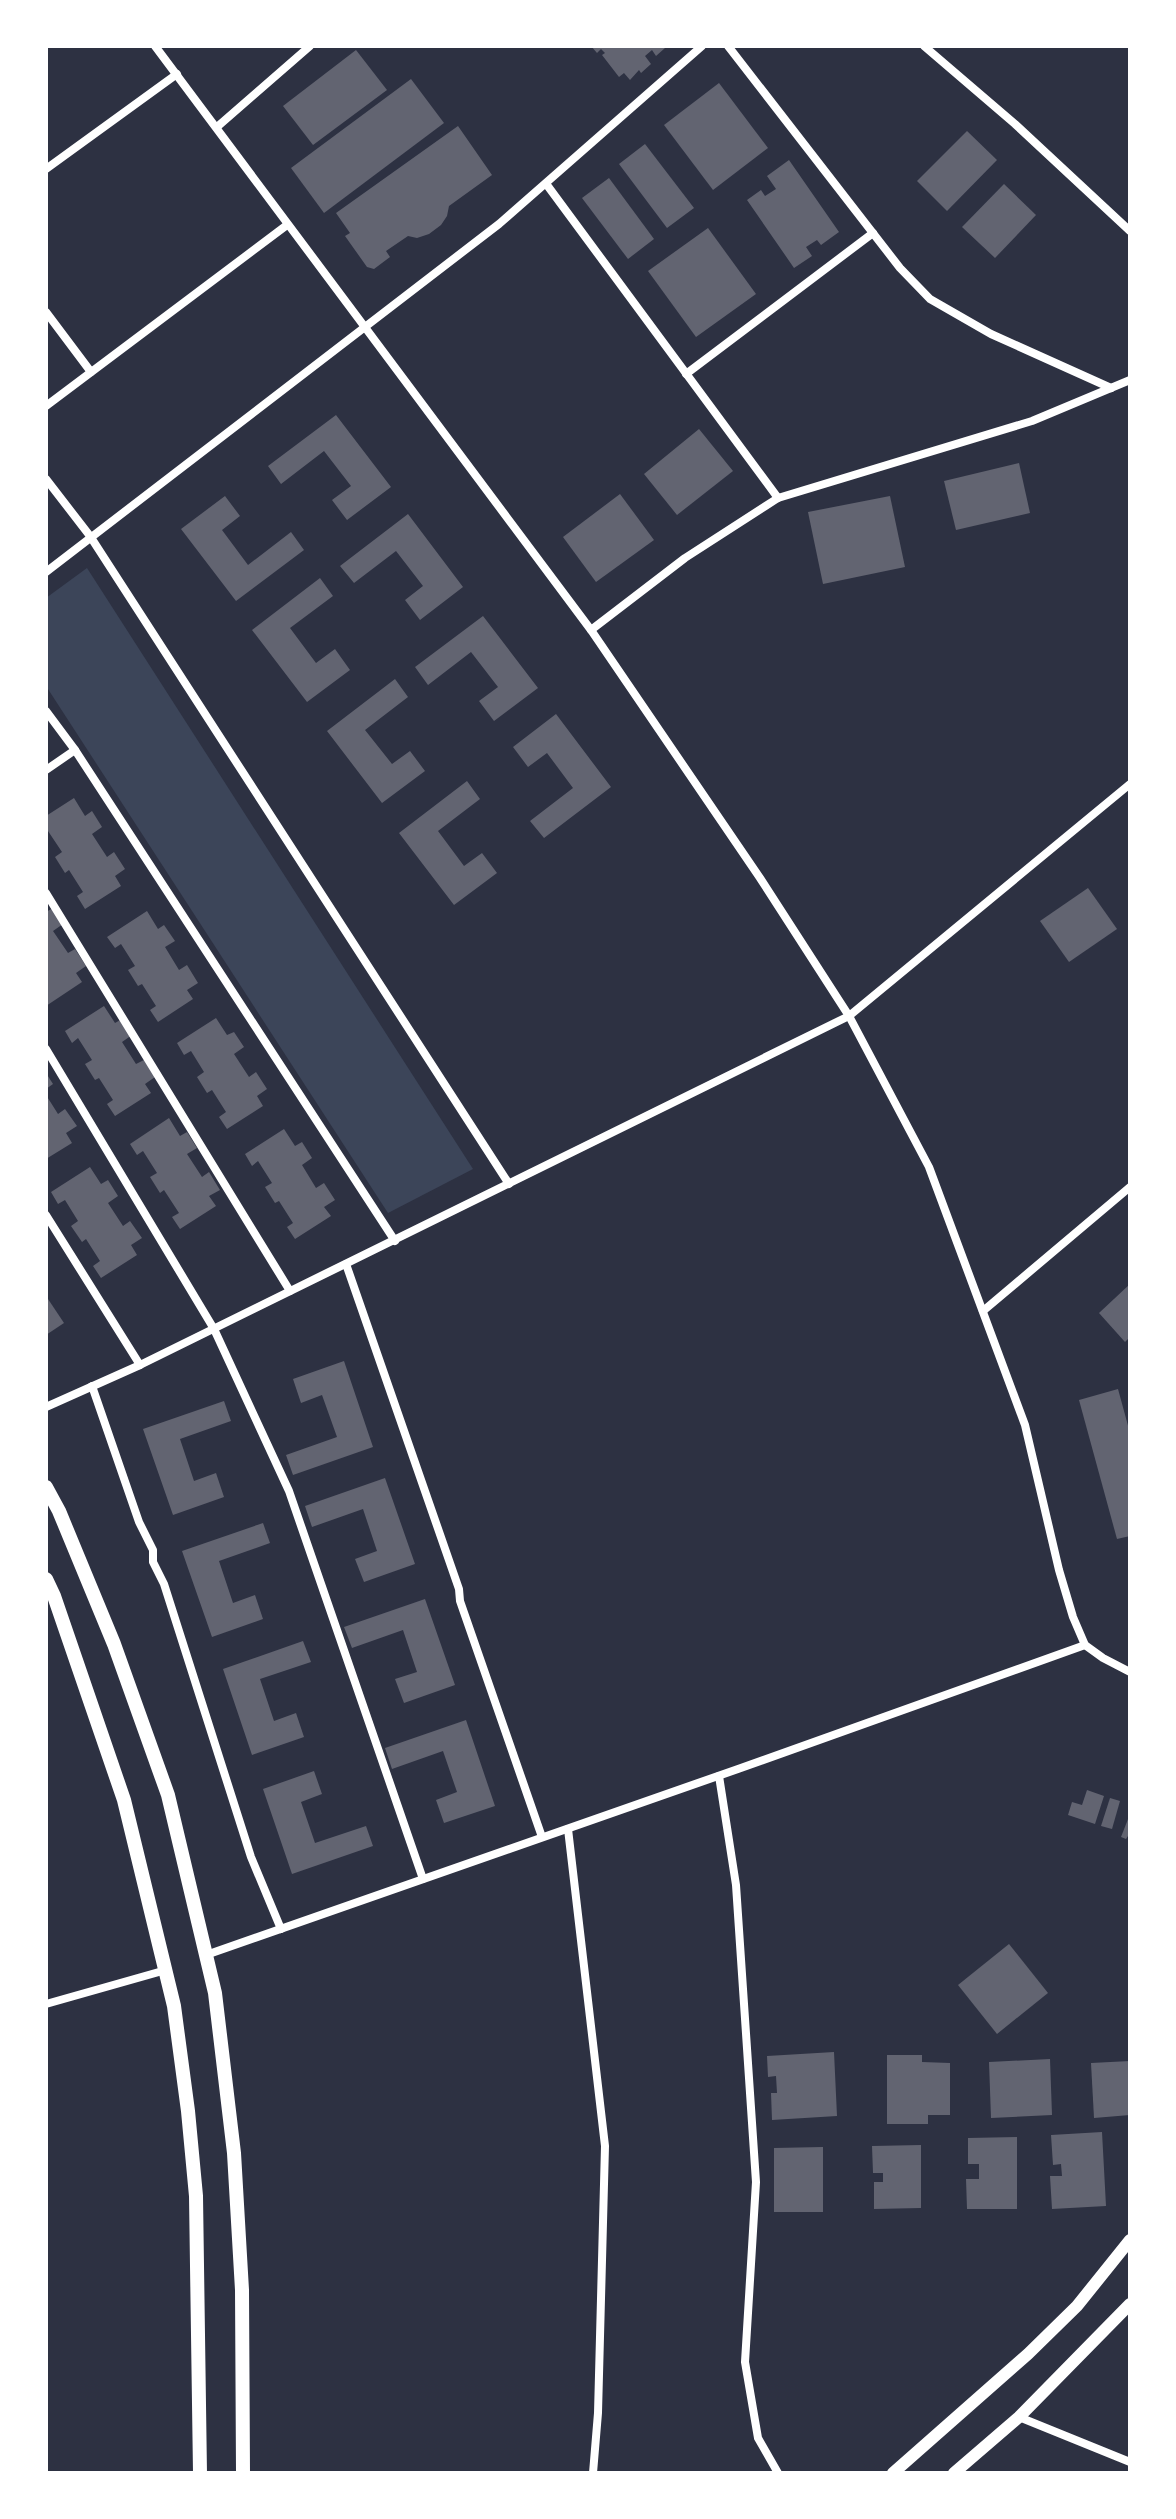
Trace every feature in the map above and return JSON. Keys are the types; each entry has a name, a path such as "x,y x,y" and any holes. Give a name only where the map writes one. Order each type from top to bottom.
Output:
{"main road":[{"path":"46,1487 114,1644 168,1795 215,1993 234,2153 242,2290 243,2473"},
{"path":"46,1579 124,1800 174,2006 196,2196 200,2473"}],"street":[{"path":"155,46 591,630 760,878 849,1016 929,1167 983,1311 1025,1425 1073,1617 1085,1645 1130,1672"},
{"path":"217,127 310,46"},
{"path":"46,572 487,234 547,185 702,46"},
{"path":"728,46 900,268 930,299 991,334 1111,388"},
{"path":"924,46 1015,124 1130,231"},
{"path":"46,169 177,74"},
{"path":"547,185 778,498"},
{"path":"46,406 287,225"},
{"path":"686,374 873,233"},
{"path":"46,312 91,372"},
{"path":"591,630 685,558 778,498 1032,421 1130,380"},
{"path":"46,479 90,536 509,1184"},
{"path":"46,711 75,750 395,1241"},
{"path":"46,770 75,750"},
{"path":"46,1407 140,1365 395,1241 849,1016 1130,784"},
{"path":"46,893 290,1291"},
{"path":"46,1049 214,1329 289,1491 423,1879"},
{"path":"983,1311 1130,1187"},
{"path":"46,1215 140,1365"},
{"path":"346,1264 542,1837"},
{"path":"92,1386 139,1522 153,1550 153,1562 164,1584 251,1857 281,1929"},
{"path":"206,1955 1085,1645"},
{"path":"719,1776 736,1885 756,2182 745,2362 758,2438 778,2473"},
{"path":"568,1829 605,2146 598,2413 593,2473"},
{"path":"46,2004 166,1970"},
{"path":"893,2473 1028,2354 1077,2306 1130,2240"},
{"path":"954,2473 1019,2417 1130,2304"},
{"path":"1019,2417 1130,2462"}],"shaded area":[{"path":"87,568 473,1169 388,1213 46,686 46,598"}],"building":[{"path":"591,46 665,48 656,56 652,50 645,56 651,64 641,73 639,70 630,80 624,73 619,77 602,55 605,53 601,49 597,53"},
{"path":"356,50 387,90 313,145 283,106"},
{"path":"411,79 444,123 324,213 291,168"},
{"path":"719,83 768,148 713,190 664,125"},
{"path":"458,126 492,175 449,206 441,225 429,234 417,238 408,236 386,251 390,257 374,269 367,267 345,236 350,233 336,213"},
{"path":"967,131 997,160 947,211 917,181"},
{"path":"645,144 694,208 667,228 619,164"},
{"path":"789,160 839,232 821,245 817,240 806,247 812,256 794,268 747,200 761,190 765,196 776,189 767,176"},
{"path":"609,178 654,239 628,259 582,198"},
{"path":"1004,184 1036,215 995,258 962,227"},
{"path":"708,228 756,294 696,337 648,271"},
{"path":"336,415 391,487 347,520 332,500 351,486 324,451 281,484 268,466"},
{"path":"699,429 733,471 677,515 644,474"},
{"path":"1019,463 1030,513 956,530 944,481"},
{"path":"620,494 654,540 596,582 563,537"},
{"path":"225,496 240,516 222,530 248,565 291,532 304,550 236,601 181,529"},
{"path":"890,496 905,567 823,584 808,512"},
{"path":"408,514 463,587 420,620 405,600 423,586 396,551 354,583 340,566"},
{"path":"320,578 333,596 290,628 316,663 335,649 350,670 307,702 252,630"},
{"path":"483,616 538,688 494,721 479,701 498,687 471,652 428,685 415,667"},
{"path":"395,679 408,697 365,730 392,764 410,751 425,771 382,803 327,731"},
{"path":"556,714 611,787 544,838 530,821 573,788 547,753 528,767 513,747"},
{"path":"467,781 480,799 438,831 464,866 482,853 497,873 454,905 399,833"},
{"path":"74,798 85,816 92,811 102,827 92,834 107,857 114,852 125,869 115,876 121,886 85,909 77,896 83,892 69,870 65,873 55,857 62,852 46,832 46,816"},
{"path":"1088,888 1117,929 1069,962 1040,921"},
{"path":"53,908 63,924 53,931 68,953 75,949 86,966 76,973 82,982 46,1006 46,912"},
{"path":"147,911 158,929 164,925 175,941 165,947 179,970 187,965 198,983 187,990 193,999 158,1022 150,1010 156,1006 142,984 138,986 128,970 135,966 121,944 115,948 107,937"},
{"path":"104,1006 115,1023 122,1019 132,1035 122,1042 136,1064 144,1060 155,1077 145,1084 151,1093 115,1116 107,1104 113,1100 99,1078 95,1080 85,1064 92,1060 78,1038 72,1043 65,1031"},
{"path":"216,1018 227,1035 234,1032 244,1047 234,1054 249,1077 256,1072 267,1089 257,1096 263,1106 227,1129 219,1117 226,1112 212,1090 207,1093 197,1077 204,1072 191,1051 184,1055 177,1043"},
{"path":"46,1073 53,1084 46,1089"},
{"path":"46,1095 58,1114 65,1109 77,1126 66,1133 72,1143 46,1159"},
{"path":"169,1118 180,1136 187,1132 197,1148 187,1154 202,1177 209,1172 220,1190 209,1196 216,1206 180,1229 172,1217 179,1213 164,1190 160,1193 150,1177 157,1173 143,1151 137,1155 130,1144"},
{"path":"284,1129 295,1146 302,1142 312,1158 302,1165 316,1188 324,1183 335,1200 324,1207 331,1216 295,1239 287,1227 293,1223 279,1201 275,1203 265,1187 272,1183 258,1161 252,1166 245,1154"},
{"path":"90,1167 101,1184 108,1180 118,1196 108,1203 123,1226 130,1221 142,1238 131,1245 137,1255 101,1278 93,1266 100,1261 86,1239 82,1242 71,1226 78,1221 65,1200 58,1204 51,1192"},
{"path":"1130,1284 1130,1337 1125,1342 1099,1313"},
{"path":"46,1296 64,1323 46,1335"},
{"path":"344,1361 373,1447 293,1475 286,1455 337,1437 322,1395 301,1403 293,1379"},
{"path":"1118,1389 1130,1433 1130,1536 1117,1539 1079,1400"},
{"path":"224,1401 231,1421 180,1439 194,1481 216,1473 224,1497 173,1515 143,1429"},
{"path":"385,1478 415,1564 364,1582 355,1559 377,1551 363,1509 312,1527 305,1506"},
{"path":"263,1523 270,1543 219,1561 233,1603 255,1595 263,1619 212,1637 182,1551"},
{"path":"425,1599 455,1685 404,1703 395,1679 417,1672 403,1630 352,1648 344,1627"},
{"path":"303,1641 311,1662 260,1679 274,1721 296,1713 304,1737 252,1755 223,1669"},
{"path":"466,1720 495,1806 444,1823 436,1800 457,1792 443,1751 392,1769 385,1748"},
{"path":"314,1771 322,1794 301,1802 315,1843 366,1826 373,1846 292,1874 263,1789"},
{"path":"1087,1790 1104,1796 1095,1824 1068,1815 1072,1802 1082,1805"},
{"path":"1110,1798 1120,1801 1112,1829 1101,1826"},
{"path":"1130,1814 1130,1833 1126,1839 1121,1837"},
{"path":"1009,1944 1048,1993 997,2034 958,1985"},
{"path":"834,2052 837,2116 772,2120 771,2093 777,2093 776,2076 768,2077 767,2056"},
{"path":"887,2055 922,2055 922,2062 950,2063 950,2115 928,2115 928,2124 887,2124"},
{"path":"1050,2059 1052,2115 991,2118 989,2062"},
{"path":"1130,2061 1130,2115 1094,2118 1091,2063"},
{"path":"1102,2132 1106,2206 1052,2209 1050,2176 1062,2176 1061,2164 1053,2165 1051,2135"},
{"path":"1017,2137 1017,2209 967,2209 966,2179 979,2179 979,2164 968,2164 968,2138"},
{"path":"921,2145 921,2208 874,2209 874,2182 883,2182 883,2173 873,2173 872,2146"},
{"path":"823,2147 823,2212 774,2212 774,2148"}]}
